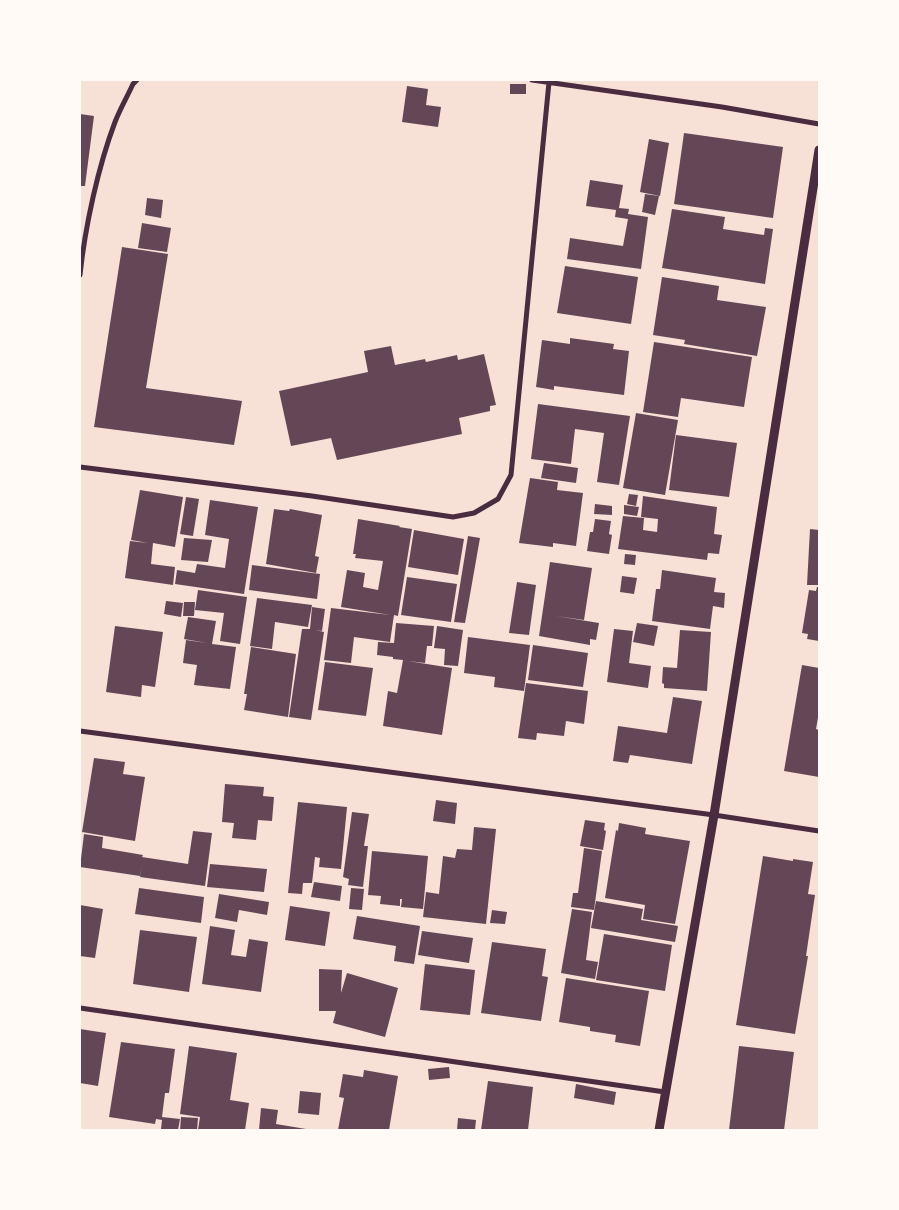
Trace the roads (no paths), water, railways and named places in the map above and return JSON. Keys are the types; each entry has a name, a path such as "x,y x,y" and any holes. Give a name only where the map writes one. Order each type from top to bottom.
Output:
{"street":[{"path":"80,275 98,177 115,122 133,84 137,80"},
{"path":"532,80 722,107 819,124"},
{"path":"80,467 312,496 453,517 474,513 498,499 512,475 549,82"},
{"path":"659,1130 714,815 819,150"},
{"path":"80,731 714,815 819,831"},
{"path":"80,1008 665,1092"}]}
